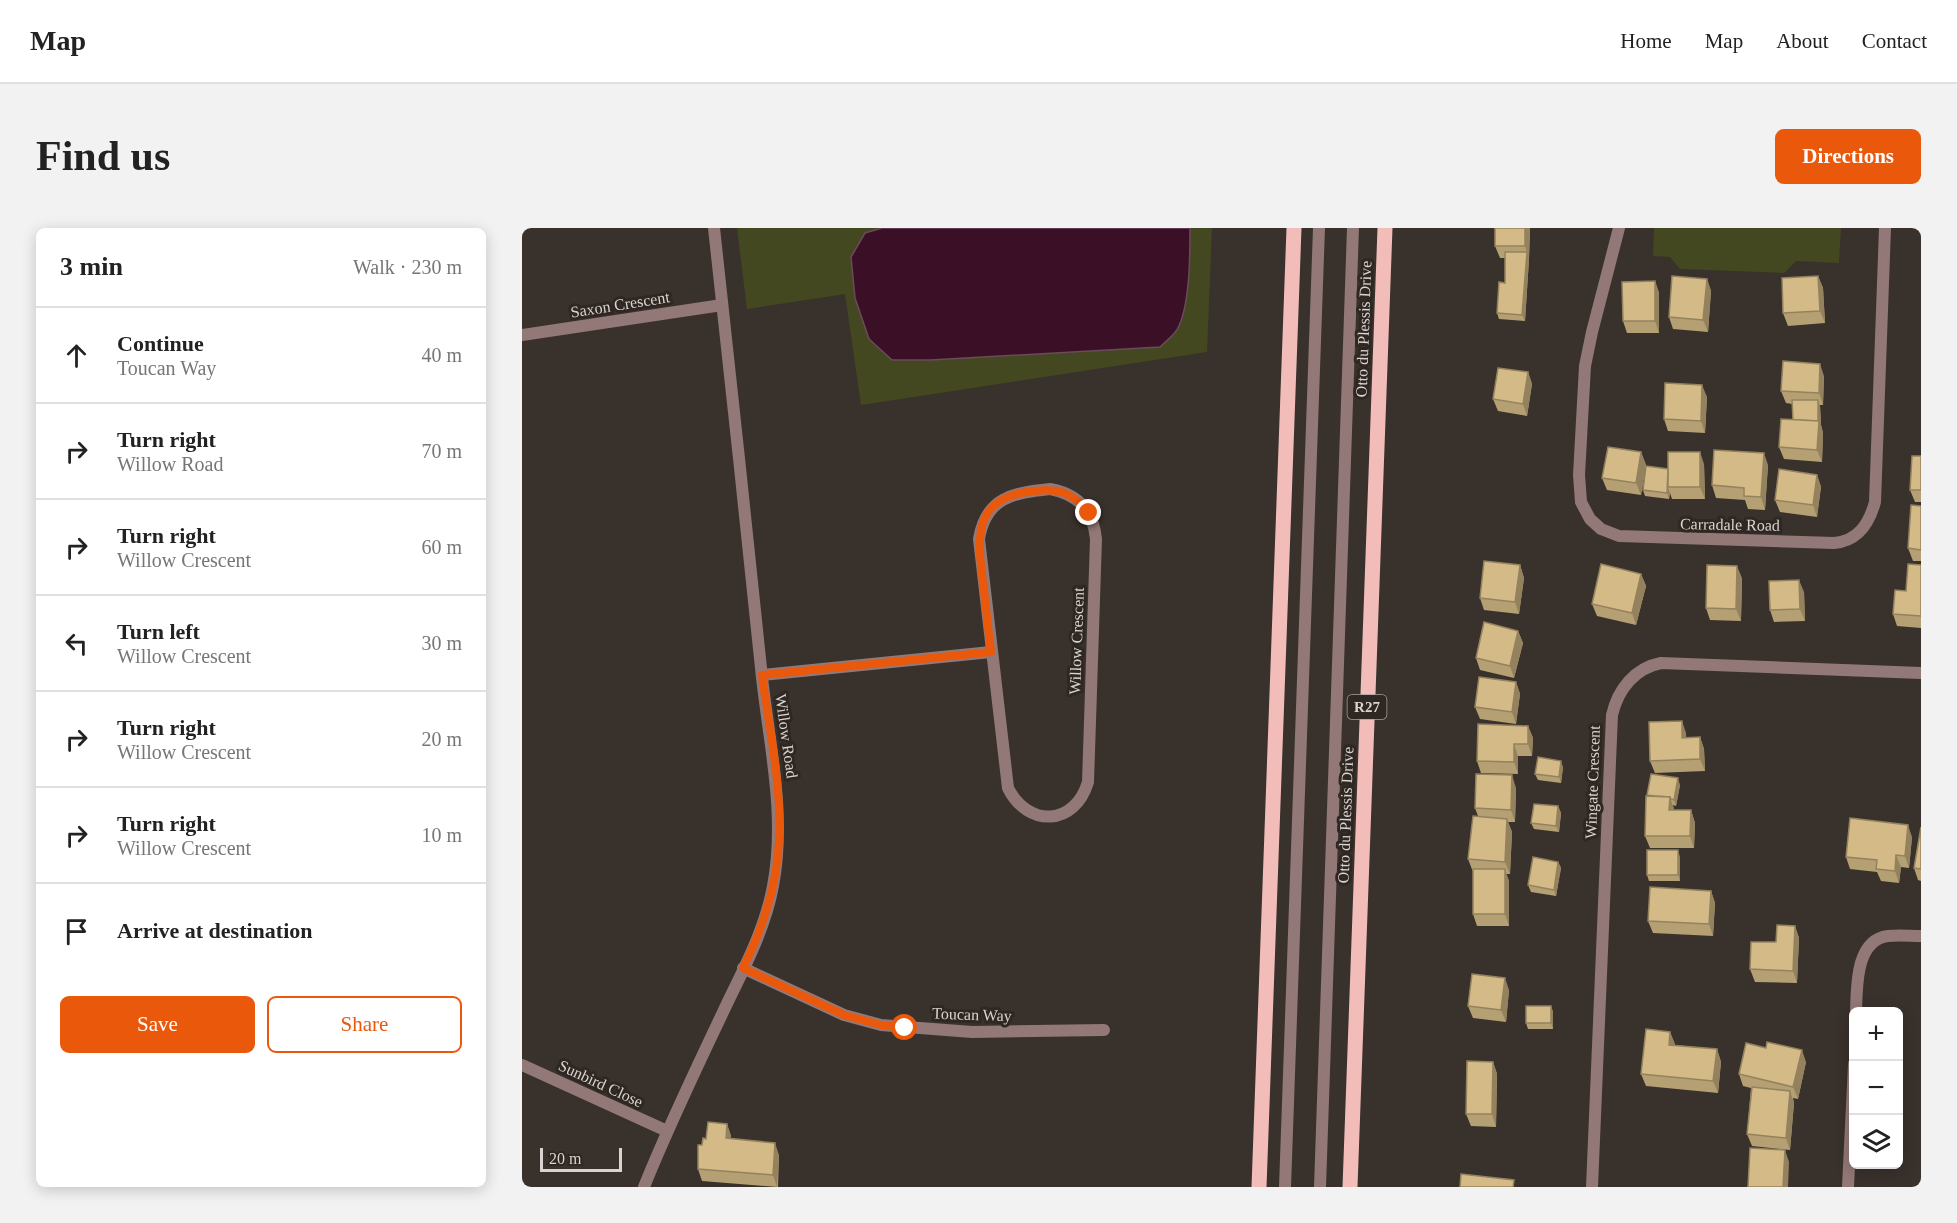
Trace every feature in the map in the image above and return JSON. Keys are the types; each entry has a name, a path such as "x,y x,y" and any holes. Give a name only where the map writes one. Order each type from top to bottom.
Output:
{"main road":[{"path":"1259,1187 1294,228"},
{"name":"Otto du Plessis Drive","path":"1350,1187 1385,228"}],"street":[{"name":"Willow Road","path":"644,1187 667,1131 756,942 773,888 778,854 780,819 777,784 762,675 714,228"},
{"path":"1285,1187 1319,228"},
{"path":"1320,1187 1353,228"},
{"name":"Carradale Road","path":"1619,228 1585,366 1579,475 1581,501 1590,519 1601,530 1619,536 1834,543 1847,542 1867,525 1875,502 1885,228"},
{"name":"Saxon Crescent","path":"522,335 722,305"},
{"name":"Willow Crescent","path":"1050,489 1072,496 1089,513 1095,525 1096,539 1088,782 1080,801 1063,813 1054,816 1030,813 1021,807 1008,788 991,652 979,551 981,527 986,516 1005,498 1018,493 1050,489"},
{"path":"762,675 991,652"},
{"name":"Wingate Crescent","path":"1592,1187 1612,715 1615,701 1622,690 1641,671 1650,665 1661,663 1921,673"},
{"path":"1856,1007 1860,962 1872,945 1886,936 1921,936"},
{"name":"Toucan Way","path":"743,968 844,1015 881,1025 972,1032 1104,1030"},
{"name":"Sunbird Close","path":"522,1065 667,1131"},
{"path":"1848,1187 1852,1115"}],"green space":[{"path":"737,228 1212,228 1207,352 861,405 845,294 747,309"},
{"path":"1654,228 1841,228 1839,263 1796,261 1784,273 1680,269 1670,257 1653,256"}],"shaded area":[{"path":"882,228 1190,228 1189,278 1183,316 1176,332 1160,347 930,360 892,360 869,339 855,298 851,257 865,233"}],"building":[{"path":"1495,228 1525,228 1525,246 1495,246"},
{"path":"1505,252 1527,252 1522,315 1497,313 1499,282 1505,283"},
{"path":"1672,276 1707,279 1703,320 1669,317"},
{"path":"1818,276 1820,311 1783,313 1782,278"},
{"path":"1655,281 1655,321 1623,321 1622,282"},
{"path":"1783,361 1820,364 1819,393 1781,391"},
{"path":"1498,368 1528,372 1523,404 1493,399"},
{"path":"1665,383 1702,385 1701,421 1664,419"},
{"path":"1792,400 1818,400 1818,421 1793,420"},
{"path":"1781,419 1819,421 1817,450 1779,447"},
{"path":"1608,447 1641,452 1636,483 1602,478"},
{"path":"1714,450 1764,453 1761,497 1744,496 1744,488 1712,485"},
{"path":"1668,452 1700,452 1700,487 1668,487"},
{"path":"1912,456 1921,456 1921,490 1910,490"},
{"path":"1646,466 1668,469 1667,493 1643,490"},
{"path":"1779,469 1817,475 1813,505 1775,500"},
{"path":"1911,505 1921,506 1921,550 1908,548"},
{"path":"1484,561 1520,565 1515,602 1480,598"},
{"path":"1601,564 1641,574 1632,613 1592,604"},
{"path":"1908,564 1921,565 1921,616 1893,614 1895,590 1906,591"},
{"path":"1707,565 1737,566 1736,609 1706,608"},
{"path":"1799,580 1800,609 1770,610 1769,581"},
{"path":"1484,622 1518,631 1510,666 1476,658"},
{"path":"1479,677 1516,682 1512,712 1475,707"},
{"path":"1682,721 1682,738 1700,737 1700,759 1650,761 1649,722"},
{"path":"1478,724 1528,726 1528,744 1514,744 1514,762 1477,761"},
{"path":"1538,757 1561,761 1559,777 1535,774"},
{"path":"1476,774 1512,775 1511,810 1475,808"},
{"path":"1651,774 1678,778 1674,800 1670,797 1647,795"},
{"path":"1646,796 1670,797 1669,810 1691,810 1690,836 1645,836"},
{"path":"1534,804 1558,806 1556,826 1531,823"},
{"path":"1473,816 1507,819 1505,862 1468,859"},
{"path":"1850,818 1908,825 1905,856 1896,855 1895,871 1876,869 1877,860 1846,857"},
{"path":"1921,827 1921,869 1914,868"},
{"path":"1647,850 1678,850 1678,875 1647,875"},
{"path":"1533,857 1558,862 1554,890 1528,885"},
{"path":"1473,869 1505,869 1505,914 1473,914"},
{"path":"1650,887 1711,891 1709,924 1648,921"},
{"path":"1777,925 1795,926 1793,971 1750,969 1751,942 1776,942"},
{"path":"1472,974 1505,978 1501,1010 1468,1006"},
{"path":"1526,1006 1551,1006 1551,1023 1526,1023"},
{"path":"1646,1029 1670,1032 1669,1045 1717,1049 1713,1081 1641,1074"},
{"path":"1767,1042 1802,1050 1793,1087 1739,1074 1746,1043 1766,1048"},
{"path":"1467,1061 1493,1062 1492,1114 1466,1114"},
{"path":"1752,1087 1790,1091 1786,1138 1747,1134"},
{"path":"708,1122 727,1124 726,1138 775,1143 773,1175 698,1169 698,1145 702,1145 703,1138 706,1139"},
{"path":"1750,1148 1785,1150 1783,1187 1748,1187"},
{"path":"1461,1174 1514,1180 1513,1187 1460,1187"}],"route":[{"path":"905,1028 881,1025 844,1015 743,968 766,915 778,854 780,819 777,784 762,675 991,652 979,551 981,527 986,516 1005,498 1018,493 1050,489 1072,496 1081,502 1089,513"}]}
